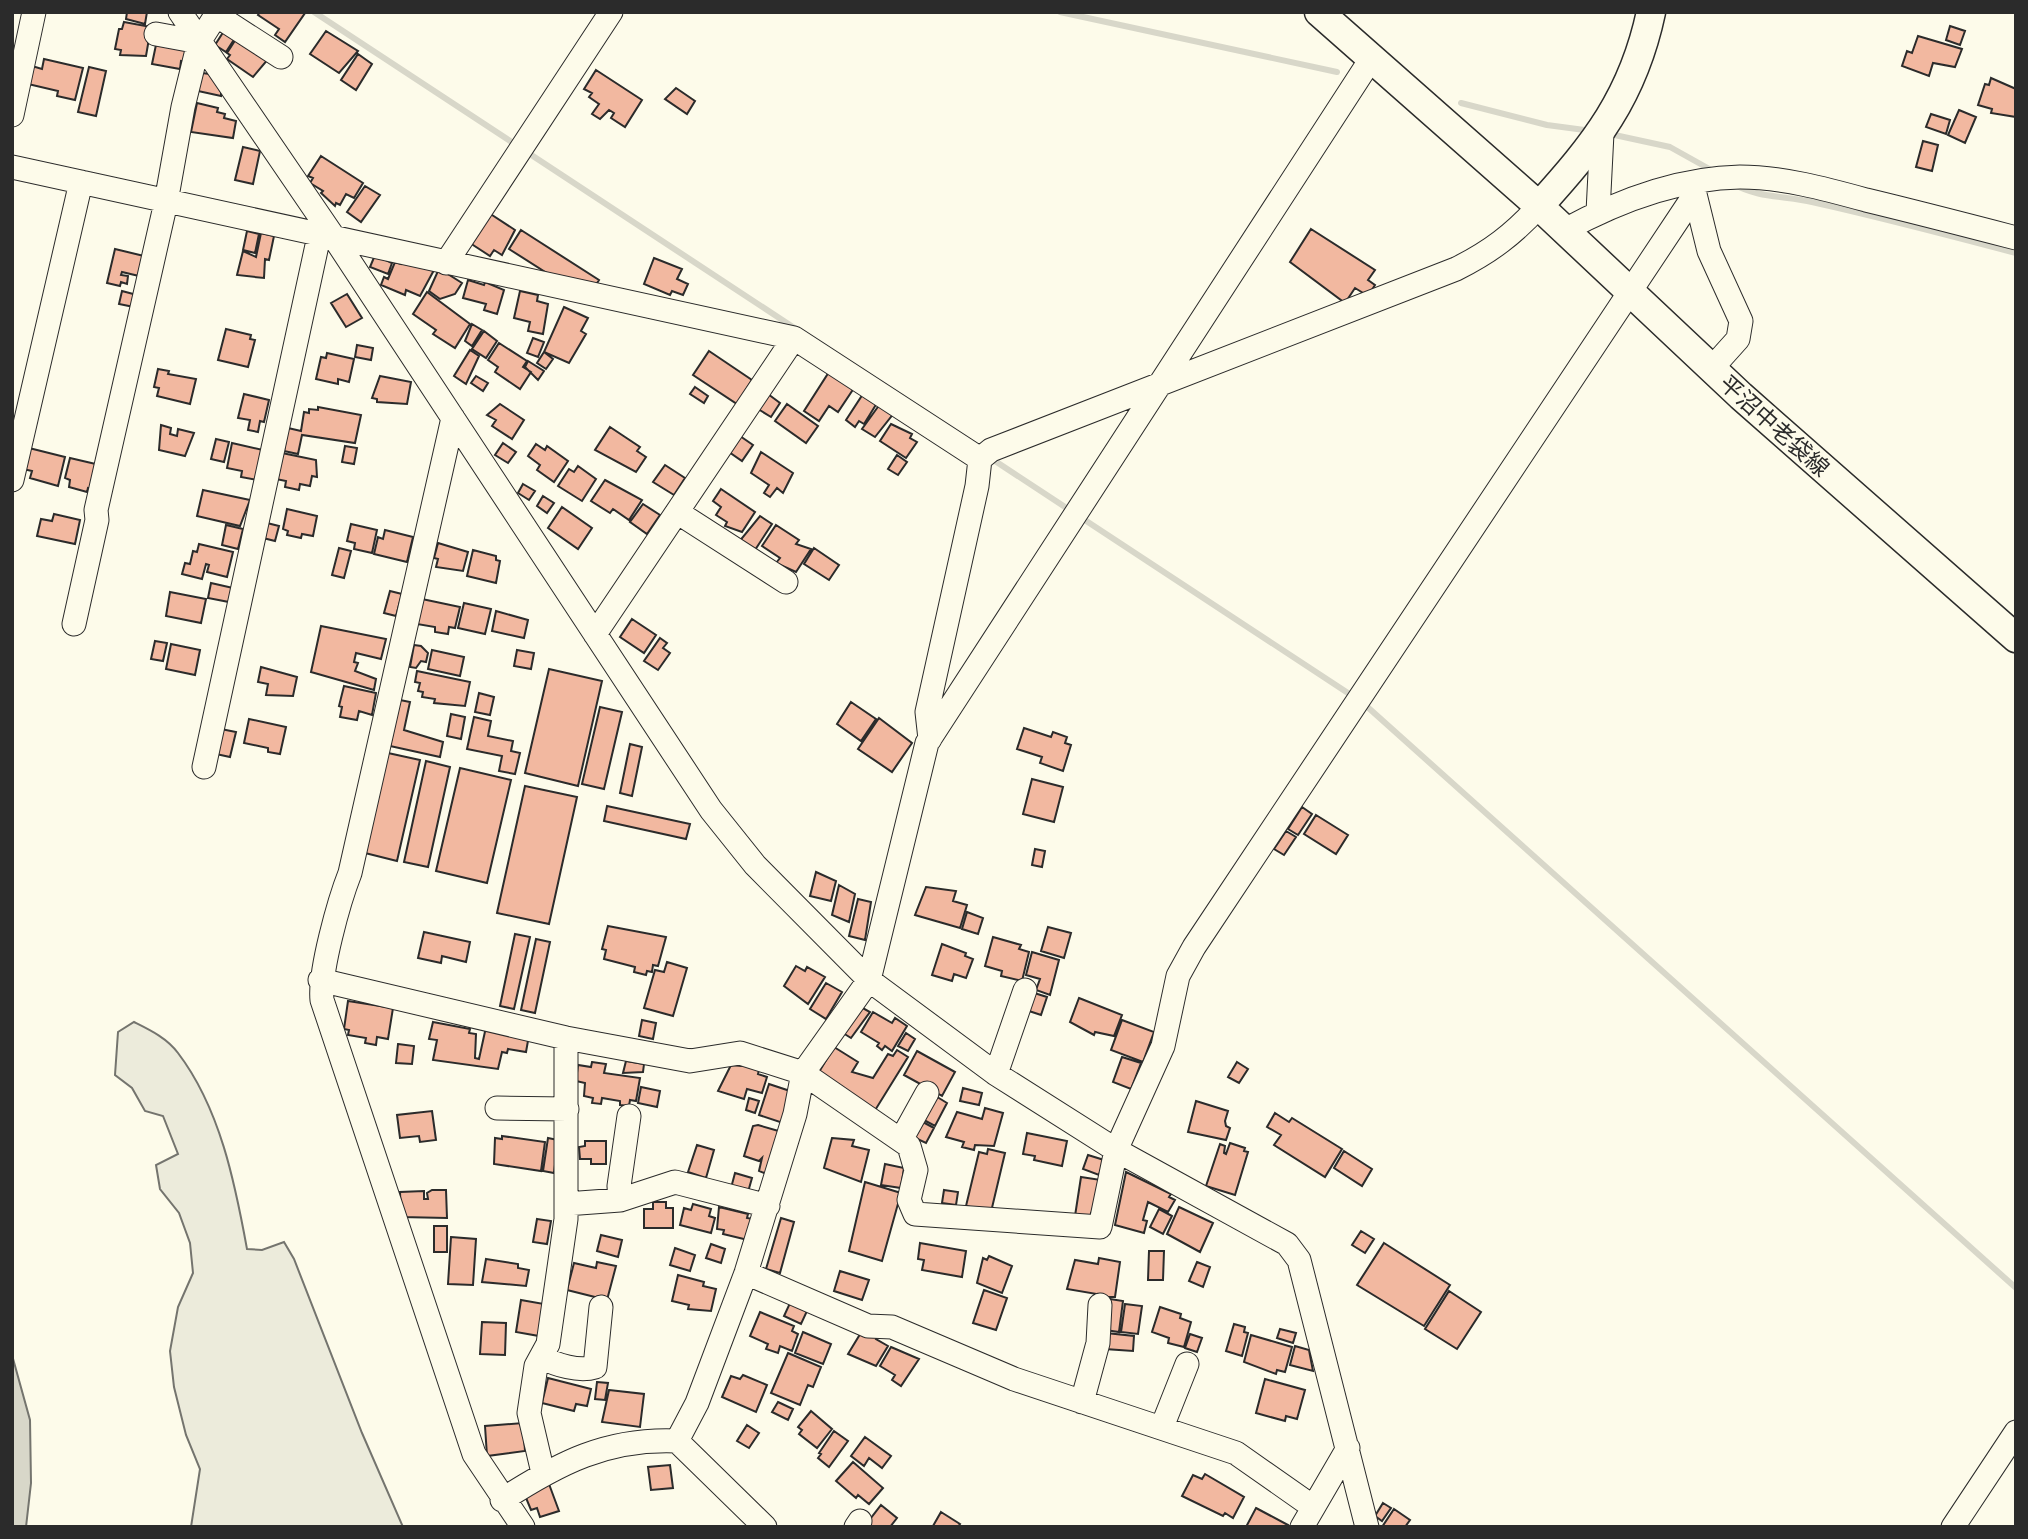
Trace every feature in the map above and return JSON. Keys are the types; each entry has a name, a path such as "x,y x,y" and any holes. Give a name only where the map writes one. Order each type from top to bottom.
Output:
{"main road":[{"name":"平沼中老袋線","path":"1319,12 1539,206 1712,368 2016,638"},
{"path":"1539,206 1602,133 1624,96 1651,12"}],"street":[{"path":"180,12 327,238 453,418 734,839 764,875 869,980 996,1073 1116,1150 1287,1244 1299,1260 1367,1527"},
{"path":"446,263 611,12"},
{"path":"74,624 97,520 96,510 166,202 183,107 199,42 217,14 281,57"},
{"path":"12,115 26,24"},
{"path":"156,34 199,42"},
{"path":"677,1441 697,1403 746,1273 795,1114 803,1073 869,980 918,772 930,739 1371,59"},
{"path":"1598,212 1602,133"},
{"path":"12,167 794,338 980,459"},
{"path":"1563,231 1598,212 1741,177 1809,185 2016,238"},
{"path":"12,480 81,182"},
{"path":"320,980 566,1038 690,1061 740,1053 803,1073 909,1146 916,1171 909,1200 915,1214 1100,1227 1116,1150 1163,1046 1178,976 1194,947 1693,189"},
{"path":"1693,189 1709,251 1741,321 1738,339 1712,368"},
{"path":"930,739 927,712 978,486 980,459 991,450 1456,269 1488,254 1505,241 1539,206"},
{"path":"204,767 327,238"},
{"path":"595,634 794,338"},
{"path":"453,418 350,873 341,897 328,960 320,980 322,1000 474,1454 502,1500 523,1527"},
{"path":"677,512 786,582"},
{"path":"996,1073 1025,990"},
{"path":"543,1474 529,1413 536,1366 548,1344 566,1204 566,1038"},
{"path":"901,1140 927,1093"},
{"path":"497,1108 567,1109"},
{"path":"620,1200 619,1186 629,1116"},
{"path":"566,1204 620,1200 675,1182 768,1206"},
{"path":"746,1273 868,1326 892,1327 1014,1379 1236,1453 1308,1517 1348,1448"},
{"path":"1082,1402 1098,1343 1100,1305"},
{"path":"541,1357 553,1364 587,1369 595,1367 601,1307"},
{"path":"1162,1427 1187,1364"},
{"path":"1953,1527 2016,1432"},
{"path":"502,1500 543,1474 605,1446 647,1440 677,1441 765,1527"}],"shaded area":[{"path":"134,1022 158,1035 174,1048 205,1098 231,1172 247,1249 262,1250 284,1242 294,1259 362,1433 403,1527 191,1527 200,1469 186,1435 174,1387 170,1351 178,1307 193,1273 190,1243 179,1213 160,1189 156,1165 178,1154 163,1116 145,1111 132,1088 115,1075 118,1032"},
{"path":"12,1355 30,1420 31,1483 26,1527 12,1527"}],"building":[{"path":"127,12 147,12 145,24 126,19"},
{"path":"260,12 305,13 285,42 275,35 279,29 258,15"},
{"path":"124,22 151,27 146,56 120,55 121,50 115,49 119,29 122,29"},
{"path":"1950,26 1965,31 1960,45 1946,40"},
{"path":"224,31 235,38 226,52 215,45"},
{"path":"326,31 358,51 339,73 310,54"},
{"path":"1918,36 1962,49 1955,67 1933,63 1929,76 1902,66 1907,51 1912,53"},
{"path":"236,39 269,58 253,77 227,59 230,55 227,53"},
{"path":"157,40 191,46 188,62 181,61 180,69 152,64"},
{"path":"358,54 372,64 356,90 341,80"},
{"path":"44,59 83,68 75,100 57,96 58,91 28,84 32,66 42,69"},
{"path":"89,67 106,71 96,116 78,112"},
{"path":"596,70 642,100 625,127 611,118 614,113 609,110 600,119 592,114 599,104 589,97 592,93 584,89"},
{"path":"202,73 210,74 221,96 198,91"},
{"path":"1991,78 2016,89 2016,117 1991,113 1992,109 1978,105 1985,84 1989,85"},
{"path":"676,88 695,101 687,114 665,99"},
{"path":"197,103 218,108 217,112 225,114 224,118 236,121 233,138 191,132"},
{"path":"1959,110 1976,117 1965,143 1948,135"},
{"path":"1931,114 1950,120 1946,134 1926,127"},
{"path":"1923,141 1938,145 1932,171 1916,167"},
{"path":"243,147 260,151 253,184 235,180"},
{"path":"321,156 363,183 354,198 346,194 340,205 336,203 335,206 321,193 323,191 310,183 313,178 308,176"},
{"path":"365,186 380,195 361,222 347,212"},
{"path":"489,213 515,230 502,255 494,250 490,256 470,243"},
{"path":"1311,229 1375,270 1368,280 1375,285 1368,296 1355,288 1345,303 1290,262"},
{"path":"521,230 599,280 594,288 561,282 509,249"},
{"path":"247,231 259,234 255,253 243,250"},
{"path":"261,233 274,236 269,260 265,259 264,278 237,275 243,251 256,257"},
{"path":"115,249 144,256 139,276 122,272 121,275 128,276 127,284 121,282 120,286 107,283"},
{"path":"375,255 392,263 388,274 370,267"},
{"path":"654,258 682,269 677,279 688,284 683,295 672,291 670,295 644,284"},
{"path":"402,261 434,270 420,296 406,290 405,295 381,285 384,277 388,279 395,262 401,264"},
{"path":"438,271 443,271 462,283 455,294 440,299 429,291"},
{"path":"468,280 484,285 485,282 504,290 497,314 484,310 486,304 463,298"},
{"path":"122,291 137,295 134,307 119,304"},
{"path":"520,291 538,295 537,301 548,304 543,334 528,331 530,322 514,318"},
{"path":"427,292 470,324 455,348 433,334 436,330 413,314"},
{"path":"347,294 362,318 346,327 331,303"},
{"path":"564,307 588,318 581,331 586,334 569,363 544,352"},
{"path":"472,324 482,330 472,346 465,341"},
{"path":"226,329 251,335 250,339 255,340 248,367 218,360"},
{"path":"484,331 497,341 486,358 472,349"},
{"path":"533,338 544,342 538,357 527,353"},
{"path":"499,343 527,361 523,367 531,372 520,389 495,372 498,367 488,360"},
{"path":"357,345 373,348 371,360 355,357"},
{"path":"470,350 479,356 466,384 454,376"},
{"path":"709,351 752,380 737,404 693,375"},
{"path":"544,352 553,359 546,369 537,363"},
{"path":"327,353 354,359 349,382 338,379 338,384 316,379 321,357 326,358"},
{"path":"528,361 544,371 538,380 525,367"},
{"path":"158,369 169,371 168,374 196,379 190,404 157,396 159,388 154,387"},
{"path":"829,372 854,388 838,412 829,406 819,421 804,411"},
{"path":"380,376 411,382 407,404 377,402 377,399 372,398"},
{"path":"476,376 488,383 483,391 471,383"},
{"path":"695,387 708,396 704,403 690,394"},
{"path":"244,394 269,400 264,422 260,421 258,432 248,430 250,420 238,418"},
{"path":"768,394 780,403 771,417 758,409"},
{"path":"863,394 877,403 864,424 859,421 855,427 846,420"},
{"path":"500,404 524,420 512,439 492,426 496,420 487,415"},
{"path":"787,404 818,426 806,443 775,421"},
{"path":"880,404 894,413 875,437 862,429"},
{"path":"318,407 361,415 355,443 302,435 298,454 284,451 288,428 301,431 304,412 309,413 309,409 318,410"},
{"path":"891,424 912,434 910,438 917,442 906,458 880,441"},
{"path":"161,425 171,428 170,434 177,436 178,429 194,433 185,456 159,450"},
{"path":"610,427 640,447 637,451 646,457 636,472 595,450"},
{"path":"740,436 753,445 742,461 729,452"},
{"path":"216,439 229,442 224,462 211,459"},
{"path":"232,443 263,450 257,480 241,477 242,471 227,468"},
{"path":"503,443 516,452 508,463 495,455"},
{"path":"536,444 545,450 547,446 568,461 554,482 537,470 540,465 528,456"},
{"path":"345,446 357,448 354,464 342,462"},
{"path":"29,448 65,457 58,486 30,478 32,471 23,469"},
{"path":"761,452 793,473 783,493 777,488 770,497 764,493 769,485 751,473"},
{"path":"282,453 316,460 317,477 312,476 310,486 300,484 299,490 285,487 286,481 276,479"},
{"path":"897,455 907,462 898,475 888,469"},
{"path":"70,458 100,465 94,489 88,488 87,492 69,487 70,480 65,478"},
{"path":"665,465 685,478 674,495 653,482"},
{"path":"578,466 596,479 582,501 558,486 569,469 574,472"},
{"path":"605,480 642,500 629,520 613,509 610,513 591,501"},
{"path":"523,484 535,491 529,500 518,493"},
{"path":"721,489 755,512 742,532 725,526 727,522 716,515 721,507 713,501"},
{"path":"203,490 250,500 240,526 197,516"},
{"path":"543,496 554,503 547,513 537,506"},
{"path":"643,504 660,515 647,534 630,522"},
{"path":"562,507 592,528 578,549 548,528"},
{"path":"287,509 317,516 313,536 302,534 301,538 287,535 288,531 283,529"},
{"path":"54,514 80,520 75,544 37,536 41,519 52,521"},
{"path":"760,516 772,524 753,553 738,543"},
{"path":"267,523 279,526 275,541 263,538"},
{"path":"351,524 377,530 372,553 354,549 355,543 347,541"},
{"path":"226,525 243,529 238,549 222,545"},
{"path":"776,525 799,540 796,544 811,549 796,572 776,563 780,558 762,546"},
{"path":"385,530 413,537 407,562 374,554 378,537 383,539"},
{"path":"438,543 468,552 463,571 436,567 438,559 434,558"},
{"path":"199,544 233,552 227,577 207,572 209,565 206,564 202,579 182,574 185,563 190,564 193,551 197,552"},
{"path":"339,548 351,551 344,578 332,575"},
{"path":"814,548 839,565 829,580 804,564"},
{"path":"473,550 496,556 496,560 500,561 496,583 467,576"},
{"path":"211,583 233,588 229,602 208,598"},
{"path":"390,591 402,594 396,616 384,613"},
{"path":"170,592 206,599 201,623 166,616"},
{"path":"422,599 460,607 455,628 449,627 448,634 435,632 435,627 417,624"},
{"path":"464,603 491,609 485,634 458,628"},
{"path":"496,611 528,620 524,638 492,631"},
{"path":"632,619 656,635 644,653 620,637"},
{"path":"321,626 386,639 381,659 356,653 354,662 358,663 355,671 376,679 374,690 311,672"},
{"path":"660,638 667,643 663,648 670,653 658,670 644,661"},
{"path":"155,641 167,643 163,661 151,659"},
{"path":"171,644 200,650 195,675 166,669"},
{"path":"414,645 421,646 428,653 426,662 421,661 416,668 410,667"},
{"path":"432,650 464,657 460,676 428,669"},
{"path":"517,650 534,653 531,669 514,666"},
{"path":"261,667 297,677 293,696 266,695 268,684 258,682"},
{"path":"549,669 602,681 578,786 525,773"},
{"path":"417,671 470,682 465,706 434,703 435,699 422,697 423,692 418,691 420,683 415,682"},
{"path":"344,686 376,693 372,715 359,711 357,720 340,717 342,707 339,706"},
{"path":"479,693 494,697 490,715 475,712"},
{"path":"400,700 410,702 404,730 443,742 440,757 390,746"},
{"path":"851,702 876,719 861,741 837,724"},
{"path":"600,707 622,712 604,789 582,784"},
{"path":"451,714 465,717 461,739 447,736"},
{"path":"474,717 491,721 488,736 513,741 511,751 520,753 515,774 499,771 502,756 467,749"},
{"path":"879,718 912,743 892,772 858,749"},
{"path":"249,719 286,727 280,754 268,752 268,748 244,743"},
{"path":"1024,728 1051,737 1053,732 1067,737 1065,743 1071,745 1063,771 1040,763 1042,757 1017,749"},
{"path":"221,729 236,732 230,757 216,754"},
{"path":"630,744 642,747 632,796 620,793"},
{"path":"388,753 420,760 397,861 365,853"},
{"path":"426,761 450,767 428,867 404,862"},
{"path":"460,768 511,780 487,883 436,871"},
{"path":"1032,779 1063,787 1054,822 1023,814"},
{"path":"525,786 577,797 549,924 497,913"},
{"path":"607,806 690,824 686,839 604,821"},
{"path":"1302,807 1312,814 1298,835 1288,829"},
{"path":"1316,815 1348,835 1336,854 1304,834"},
{"path":"1286,831 1296,837 1284,855 1274,849"},
{"path":"1035,849 1045,851 1042,867 1032,865"},
{"path":"816,872 836,881 831,901 810,896"},
{"path":"839,885 855,894 849,922 832,915"},
{"path":"926,887 956,891 953,901 967,905 960,928 915,915"},
{"path":"858,899 871,902 865,940 849,936"},
{"path":"967,912 983,918 978,934 962,929"},
{"path":"608,926 666,937 658,966 653,965 652,972 647,971 646,975 634,972 635,967 604,959 606,950 602,949"},
{"path":"1048,927 1071,933 1064,958 1041,951"},
{"path":"424,932 470,942 466,962 442,956 441,963 418,958"},
{"path":"515,934 530,937 514,1009 500,1006"},
{"path":"993,937 1021,945 1019,949 1029,952 1022,981 1001,976 1002,971 985,966"},
{"path":"536,939 550,942 535,1013 521,1010"},
{"path":"942,944 966,953 965,956 973,959 966,978 954,974 952,981 932,975"},
{"path":"1032,952 1059,960 1050,995 1036,990 1040,979 1026,975"},
{"path":"667,962 687,968 673,1016 644,1008 655,970 664,972"},
{"path":"796,966 805,971 807,967 825,977 808,1004 784,986"},
{"path":"826,983 842,992 826,1019 810,1009"},
{"path":"1031,992 1047,997 1041,1015 1026,1010"},
{"path":"1079,998 1122,1015 1114,1036 1095,1032 1094,1035 1070,1022"},
{"path":"348,1001 393,1008 388,1039 377,1037 376,1045 365,1043 366,1038 348,1035 349,1030 344,1029"},
{"path":"859,1006 870,1012 851,1038 843,1033"},
{"path":"873,1012 892,1023 895,1018 907,1026 892,1051 885,1046 882,1050 877,1046 879,1043 861,1032"},
{"path":"642,1020 656,1023 653,1039 639,1036"},
{"path":"1122,1020 1154,1032 1143,1062 1111,1050"},
{"path":"433,1022 470,1029 469,1033 476,1034 475,1058 479,1059 486,1027 529,1035 526,1052 508,1049 507,1053 502,1052 498,1069 433,1060 437,1040 429,1039"},
{"path":"906,1033 915,1039 908,1051 898,1046"},
{"path":"398,1044 414,1046 412,1064 396,1063"},
{"path":"834,1047 858,1062 852,1072 873,1078 888,1054 893,1056 897,1050 908,1057 874,1112 816,1077"},
{"path":"917,1051 955,1072 942,1096 904,1075"},
{"path":"1122,1057 1141,1063 1131,1089 1113,1082"},
{"path":"743,1060 760,1066 758,1074 767,1077 762,1093 747,1089 744,1099 718,1091 731,1065 741,1066"},
{"path":"626,1061 644,1064 643,1072 623,1073"},
{"path":"592,1062 606,1064 604,1073 640,1078 636,1101 630,1100 629,1106 620,1105 620,1101 602,1098 601,1104 592,1103 593,1098 584,1096 585,1083 576,1081 578,1065 591,1067"},
{"path":"1237,1062 1248,1069 1239,1083 1228,1077"},
{"path":"769,1084 793,1092 783,1123 759,1115"},
{"path":"641,1087 660,1091 657,1107 638,1103"},
{"path":"963,1088 982,1093 979,1105 960,1101"},
{"path":"934,1095 947,1103 935,1126 922,1119"},
{"path":"749,1098 759,1101 755,1113 746,1110"},
{"path":"1196,1101 1228,1111 1225,1121 1230,1128 1226,1140 1188,1132"},
{"path":"985,1108 1003,1113 994,1146 975,1145 974,1150 962,1147 964,1142 946,1137 957,1112 982,1119"},
{"path":"432,1111 436,1140 420,1142 419,1136 400,1138 397,1115"},
{"path":"1275,1113 1289,1122 1292,1118 1342,1149 1325,1177 1274,1145 1281,1135 1267,1127"},
{"path":"921,1121 934,1128 926,1143 913,1137"},
{"path":"753,1126 782,1132 769,1175 759,1171 762,1158 759,1161 744,1156"},
{"path":"1027,1133 1067,1141 1062,1166 1034,1160 1035,1156 1023,1154"},
{"path":"502,1136 545,1142 541,1171 494,1164 495,1138 502,1139"},
{"path":"548,1138 558,1140 554,1173 543,1171"},
{"path":"832,1138 854,1140 852,1146 869,1150 861,1182 824,1168"},
{"path":"585,1141 606,1141 606,1164 591,1164 591,1159 580,1159 579,1147 585,1146"},
{"path":"1230,1143 1245,1148 1244,1151 1248,1152 1235,1195 1206,1186 1220,1144 1225,1146 1226,1154"},
{"path":"697,1145 714,1150 706,1178 688,1172"},
{"path":"988,1149 1005,1153 991,1212 966,1206 979,1152 987,1154"},
{"path":"1344,1151 1372,1169 1362,1186 1334,1168"},
{"path":"1088,1155 1104,1160 1099,1175 1083,1169"},
{"path":"885,1164 904,1168 901,1188 881,1185"},
{"path":"1126,1172 1171,1194 1169,1197 1175,1200 1168,1212 1148,1202 1143,1220 1147,1221 1144,1233 1115,1225"},
{"path":"735,1173 752,1178 748,1192 731,1188"},
{"path":"1081,1177 1101,1180 1095,1214 1091,1213 1090,1218 1075,1216"},
{"path":"865,1182 901,1193 882,1261 849,1251"},
{"path":"432,1190 446,1190 447,1218 401,1217 400,1192 424,1191 424,1199 428,1199 427,1193"},
{"path":"944,1190 958,1192 956,1205 942,1203"},
{"path":"653,1202 666,1202 666,1208 673,1208 673,1228 644,1228 644,1209 653,1209"},
{"path":"693,1204 711,1209 709,1216 715,1218 711,1233 680,1225 684,1208 691,1210"},
{"path":"719,1207 748,1214 747,1218 753,1219 748,1240 723,1234 724,1230 717,1229"},
{"path":"1179,1207 1213,1223 1200,1252 1167,1234"},
{"path":"1159,1209 1172,1216 1163,1234 1150,1227"},
{"path":"781,1218 794,1222 780,1273 766,1269"},
{"path":"537,1219 551,1221 547,1244 533,1242"},
{"path":"434,1226 447,1226 447,1252 434,1252"},
{"path":"1361,1231 1374,1239 1365,1253 1352,1245"},
{"path":"601,1235 622,1240 618,1257 597,1251"},
{"path":"451,1237 476,1239 473,1285 448,1284"},
{"path":"920,1243 966,1251 962,1277 922,1270 924,1260 918,1259"},
{"path":"1384,1243 1450,1285 1424,1326 1357,1285"},
{"path":"711,1244 725,1249 721,1263 706,1258"},
{"path":"675,1248 695,1255 690,1271 670,1265"},
{"path":"1149,1251 1164,1251 1163,1280 1148,1280"},
{"path":"989,1256 1012,1266 1002,1293 977,1283 983,1258 987,1260"},
{"path":"1099,1258 1120,1262 1115,1297 1097,1297 1097,1294 1067,1289 1075,1260 1098,1264"},
{"path":"486,1259 518,1264 518,1268 529,1270 526,1286 482,1282"},
{"path":"597,1262 616,1266 607,1300 567,1290 574,1263 596,1268"},
{"path":"1197,1262 1210,1267 1203,1287 1189,1281"},
{"path":"840,1271 869,1280 862,1300 834,1291"},
{"path":"678,1275 704,1282 703,1286 716,1289 711,1311 688,1309 689,1305 672,1301"},
{"path":"984,1290 1007,1298 996,1330 973,1323"},
{"path":"1449,1291 1481,1312 1457,1349 1425,1329"},
{"path":"1110,1299 1123,1301 1119,1332 1105,1330"},
{"path":"521,1300 544,1304 539,1336 516,1332"},
{"path":"790,1303 807,1311 801,1324 784,1316"},
{"path":"1125,1304 1142,1306 1138,1334 1121,1332"},
{"path":"1160,1307 1181,1314 1180,1318 1191,1322 1184,1347 1168,1343 1169,1338 1152,1332"},
{"path":"760,1312 794,1326 792,1331 798,1334 792,1351 780,1346 778,1353 766,1349 768,1344 750,1336"},
{"path":"482,1322 506,1323 505,1355 480,1354"},
{"path":"1234,1324 1245,1327 1244,1332 1248,1333 1242,1356 1226,1351"},
{"path":"1280,1329 1296,1333 1293,1343 1277,1338"},
{"path":"862,1331 878,1335 876,1339 888,1346 876,1366 848,1354"},
{"path":"803,1332 831,1344 823,1364 795,1353"},
{"path":"1106,1333 1134,1336 1133,1351 1105,1349"},
{"path":"1190,1334 1202,1338 1197,1352 1185,1348"},
{"path":"1251,1335 1292,1347 1285,1372 1277,1370 1276,1374 1244,1362"},
{"path":"1295,1346 1309,1350 1313,1371 1290,1365"},
{"path":"891,1347 919,1359 901,1386 892,1380 895,1375 880,1366"},
{"path":"788,1353 821,1367 813,1387 808,1385 800,1405 771,1393"},
{"path":"743,1375 767,1385 756,1412 722,1397 731,1376 740,1379"},
{"path":"548,1378 591,1389 587,1406 576,1404 574,1411 542,1403"},
{"path":"1265,1379 1305,1390 1297,1419 1286,1416 1285,1421 1256,1413"},
{"path":"597,1382 608,1383 605,1400 595,1399"},
{"path":"609,1390 644,1394 640,1427 602,1422"},
{"path":"778,1402 793,1409 788,1420 772,1412"},
{"path":"811,1411 832,1429 817,1448 799,1434 802,1430 798,1427"},
{"path":"523,1423 525,1451 487,1456 485,1426"},
{"path":"747,1425 759,1433 749,1448 737,1441"},
{"path":"834,1431 848,1441 829,1467 818,1458"},
{"path":"865,1437 891,1456 882,1468 869,1458 864,1466 851,1456"},
{"path":"853,1462 883,1488 869,1504 858,1495 856,1498 836,1481"},
{"path":"670,1465 673,1488 651,1490 648,1467"},
{"path":"1205,1474 1244,1497 1233,1518 1225,1513 1223,1516 1182,1496 1193,1475 1202,1479"},
{"path":"549,1484 559,1511 540,1517 537,1508 531,1510 524,1493"},
{"path":"1383,1503 1391,1508 1382,1521 1375,1516"},
{"path":"881,1505 897,1518 890,1527 864,1527"},
{"path":"1256,1508 1288,1525 1287,1527 1246,1527"},
{"path":"1394,1509 1410,1520 1405,1527 1382,1527"},
{"path":"941,1512 960,1524 958,1527 933,1526"}],"waterway":[{"path":"314,12 799,331"},
{"path":"1060,12 1337,72"},
{"path":"1461,103 1547,125 1592,131"},
{"path":"1610,134 1670,147 1713,171"},
{"path":"1734,184 1752,192 1838,208 2016,253"},
{"path":"989,457 1354,697"},
{"path":"1363,703 2016,1288"}]}
